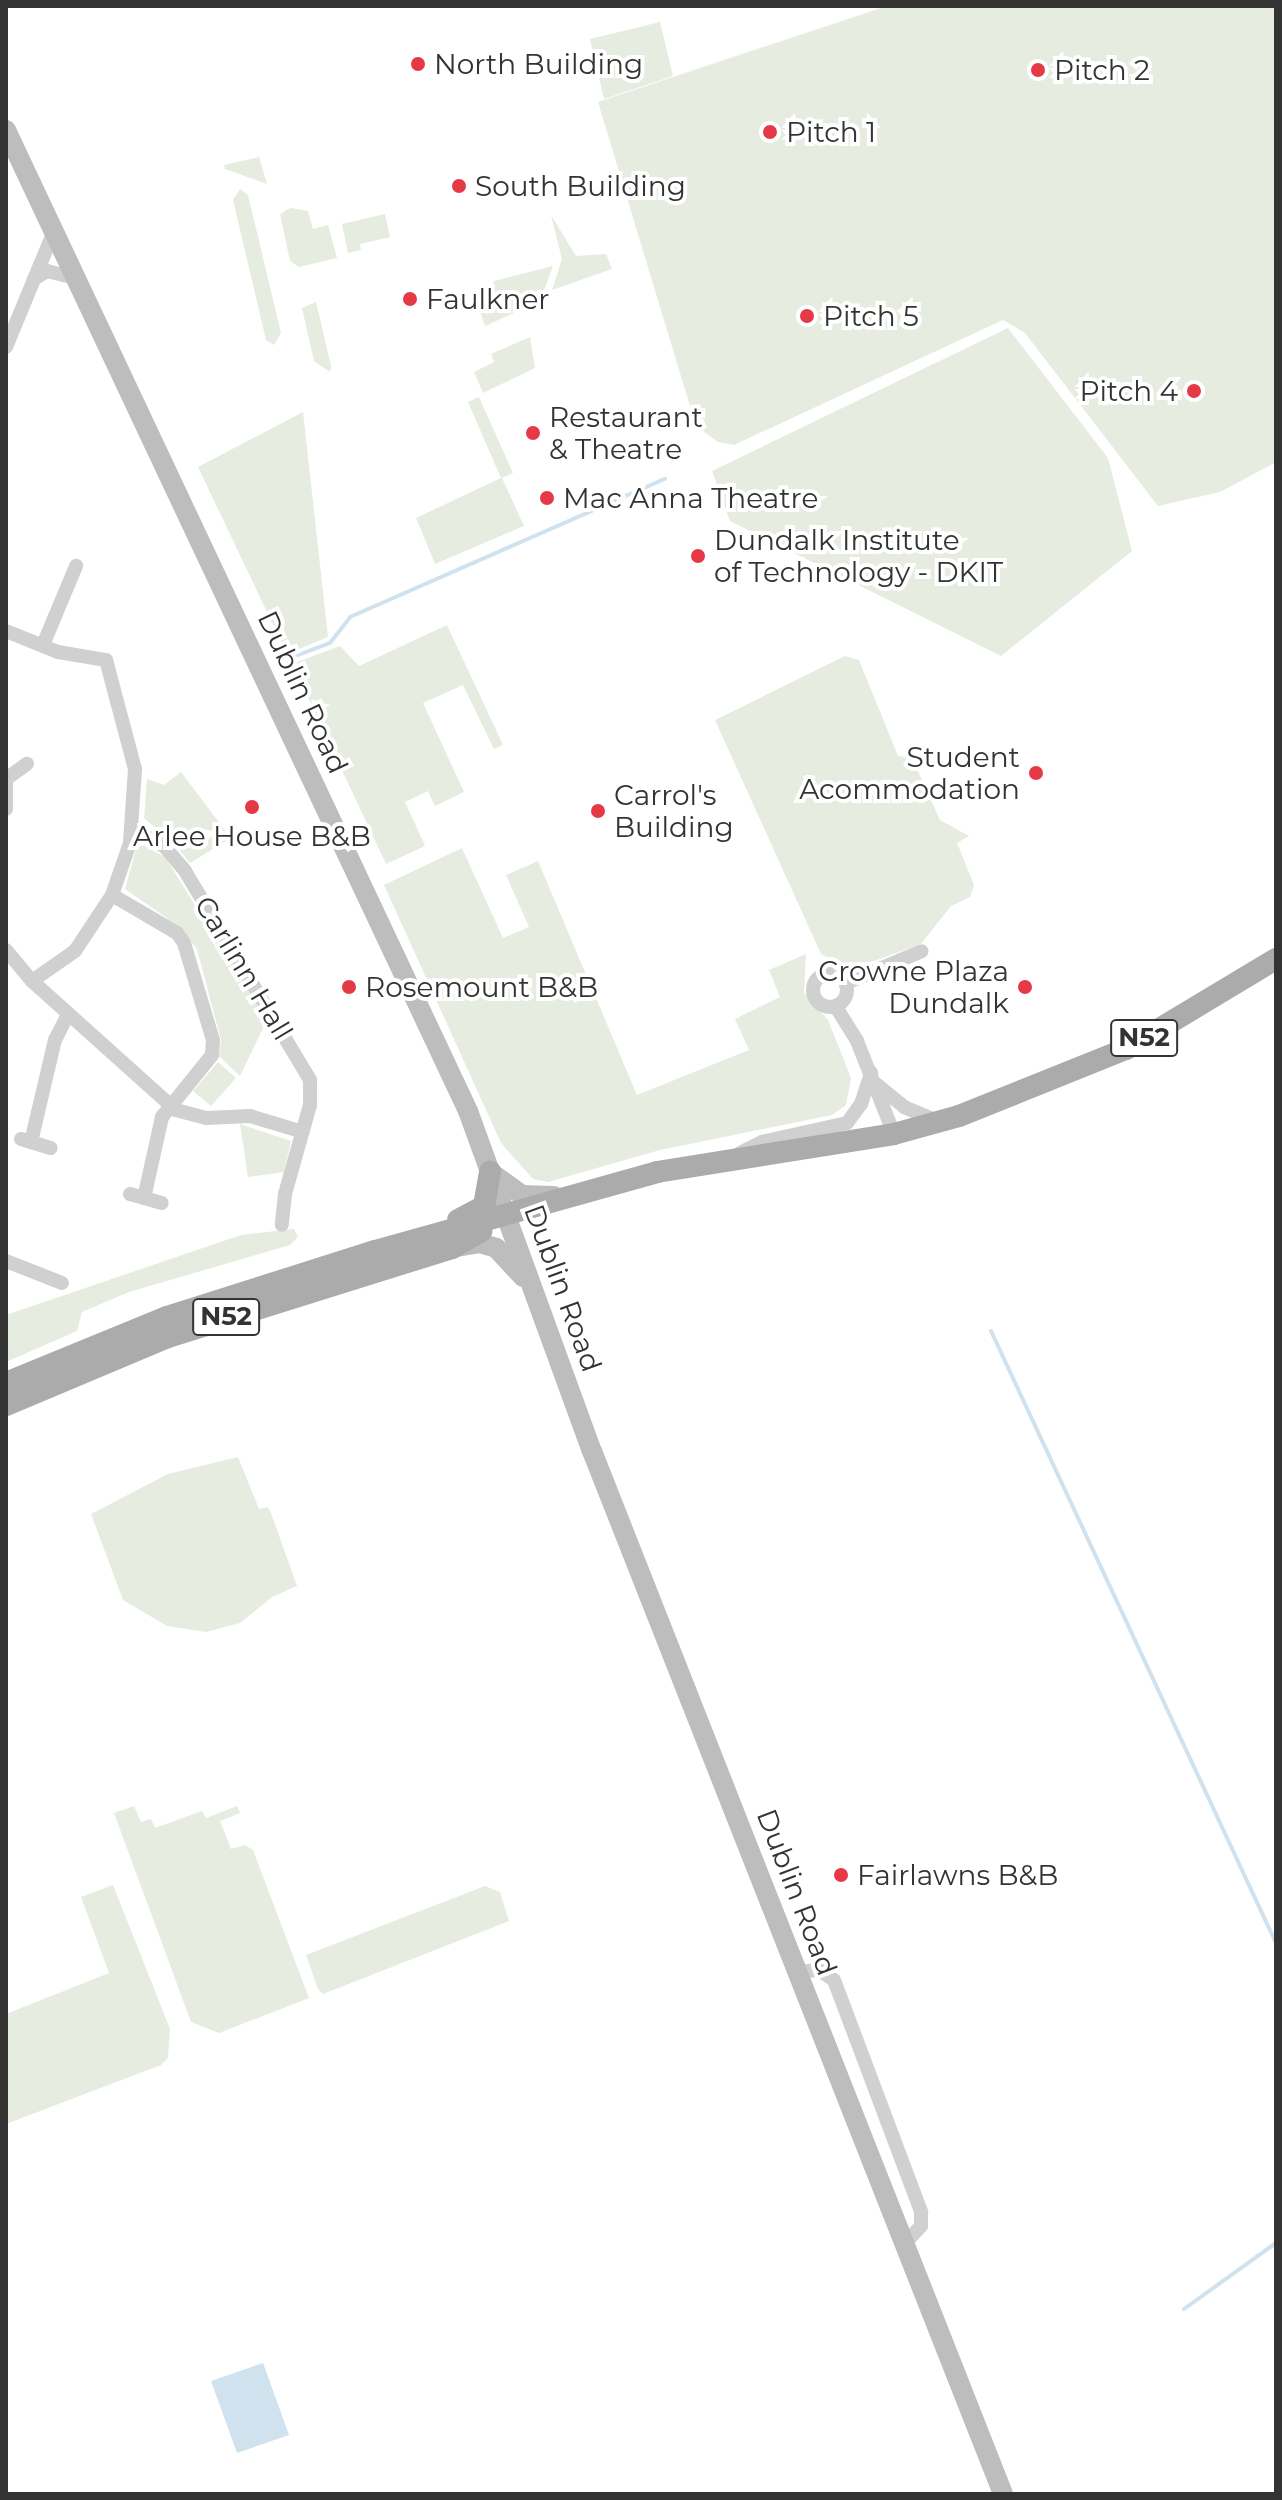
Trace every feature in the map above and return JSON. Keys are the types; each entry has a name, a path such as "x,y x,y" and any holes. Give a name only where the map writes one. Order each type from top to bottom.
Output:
{"main road":[{"name":"Dublin Road","path":"6,130 441,1049 507,1217 530,1287 1003,2494"},
{"name":"N52","path":"6,1383 167,1317 375,1251 507,1217 657,1172 894,1134 1017,1096 1126,1049 1276,959"},
{"path":"490,1172 522,1195 590,1191"},
{"path":"375,1251 476,1213 488,1199 490,1172"},
{"name":"N52","path":"6,1405 168,1337 452,1248 507,1217"},
{"path":"452,1248 479,1243 496,1248 530,1287"}],"street":[{"path":"6,347 54,231"},
{"path":"34,279 54,271 76,278"},
{"path":"43,645 76,566"},
{"path":"6,631 43,645 98,655 110,668 135,769 131,828 112,895 75,951 32,981"},
{"path":"6,809 6,779 27,764"},
{"name":"Carlinn Hall","path":"131,828 165,847 185,871 307,1071 311,1097 285,1194 282,1225"},
{"name":"Carlinn Hall","path":"112,895 177,933 191,956 207,1011 212,1055 168,1105 137,1196 162,1203"},
{"path":"6,950 32,981 168,1105 195,1116 242,1115 303,1132"},
{"path":"846,983 922,951"},
{"path":"827,973 846,983 845,999 836,1007 820,1005 814,984 827,973"},
{"path":"836,1007 873,1078 894,1134"},
{"path":"51,1148 26,1140 55,1040 68,1014"},
{"path":"873,1078 904,1107 937,1121"},
{"path":"725,1160 762,1142 847,1123 861,1104 873,1078"},
{"path":"6,1261 62,1283"},
{"path":"34,1290 40,1275"},
{"path":"799,1972 819,1970 834,1980 921,2212 921,2226 904,2244"}],"shaded area":[{"path":"887,6 1276,6 1276,462 1220,492 1158,506 1025,333 1003,320 734,445 718,442 696,426 598,102"},
{"path":"660,22 673,76 604,99 590,39"},
{"path":"259,157 267,184 225,169 224,165"},
{"path":"240,189 248,195 281,333 274,345 266,340 233,200"},
{"path":"290,208 308,211 313,229 328,225 337,258 299,267 290,261 280,214"},
{"path":"385,214 390,237 360,244 361,250 348,253 342,224"},
{"path":"551,215 576,256 606,254 612,269 552,290 562,259"},
{"path":"553,266 540,301 485,326 475,296 490,291 494,281"},
{"path":"316,302 330,372 314,361 302,308"},
{"path":"1008,328 1108,458 1132,551 1001,656 730,521 712,471"},
{"path":"530,337 535,368 483,393 474,372 494,362 491,354"},
{"path":"479,397 513,473 502,478 524,526 435,564 416,518 501,478 468,402"},
{"path":"303,412 328,637 287,654 198,467"},
{"path":"447,625 503,745 494,749 463,685 423,703 464,792 435,806 428,791 405,802 425,846 386,864 292,664 340,646 359,666"},
{"path":"845,656 859,660 898,756 912,758 940,820 969,836 957,843 974,885 970,897 951,906 921,944 849,970 821,954 715,720"},
{"path":"181,772 227,833 194,828 173,843 144,818 147,779 164,785"},
{"path":"198,832 228,840 190,863 177,847"},
{"path":"142,845 165,857 267,1020 240,1076 219,1056 221,1040 197,949 177,925 125,889 136,849"},
{"path":"462,848 503,938 529,927 506,875 538,861 637,1095 749,1050 735,1019 780,997 769,970 806,954 804,993 828,1020 851,1078 846,1105 832,1115 660,1150 548,1182 533,1179 501,1143 384,885"},
{"path":"218,1062 236,1078 211,1106 193,1091"},
{"path":"240,1124 291,1141 284,1172 248,1177"},
{"path":"294,1229 298,1237 290,1245 129,1292 82,1312 77,1331 6,1362 6,1315 241,1235"},
{"path":"238,1457 259,1509 268,1507 271,1513 297,1586 272,1597 240,1623 206,1632 167,1626 123,1600 91,1514 168,1474"},
{"path":"134,1806 141,1822 151,1819 155,1828 202,1811 206,1818 237,1806 240,1813 220,1821 231,1849 245,1845 253,1850 309,1998 219,2033 191,2022 114,1813"},
{"path":"113,1885 170,2029 168,2058 161,2065 6,2124 6,2014 109,1973 81,1897"},
{"path":"485,1886 500,1892 509,1921 323,1994 318,1989 306,1955"}],"water":[{"path":"263,2363 289,2435 237,2453 211,2381"}],"waterway":[{"path":"290,658 330,643 350,617 665,479"},
{"path":"991,1331 1276,1943"},
{"path":"1184,2309 1276,2243"}],"place":[{"name":"North Building","path":"418,64"},
{"name":"Pitch 2","path":"1038,70"},
{"name":"Pitch 1","path":"770,132"},
{"name":"South Building","path":"459,186"},
{"name":"Faulkner","path":"410,299"},
{"name":"Pitch 5","path":"807,316"},
{"name":"Pitch 4","path":"1194,391"},
{"name":"Restaurant & Theatre","path":"533,433"},
{"name":"Mac Anna Theatre","path":"547,498"},
{"name":"Dundalk Institute of Technology - DKIT","path":"698,556"},
{"name":"Student Acommodation","path":"1036,773"},
{"name":"Arlee House B&B","path":"252,807"},
{"name":"Carrol's Building","path":"598,811"},
{"name":"Rosemount B&B","path":"349,987"},
{"name":"Crowne Plaza Dundalk","path":"1025,987"},
{"name":"Fairlawns B&B","path":"841,1875"}]}
